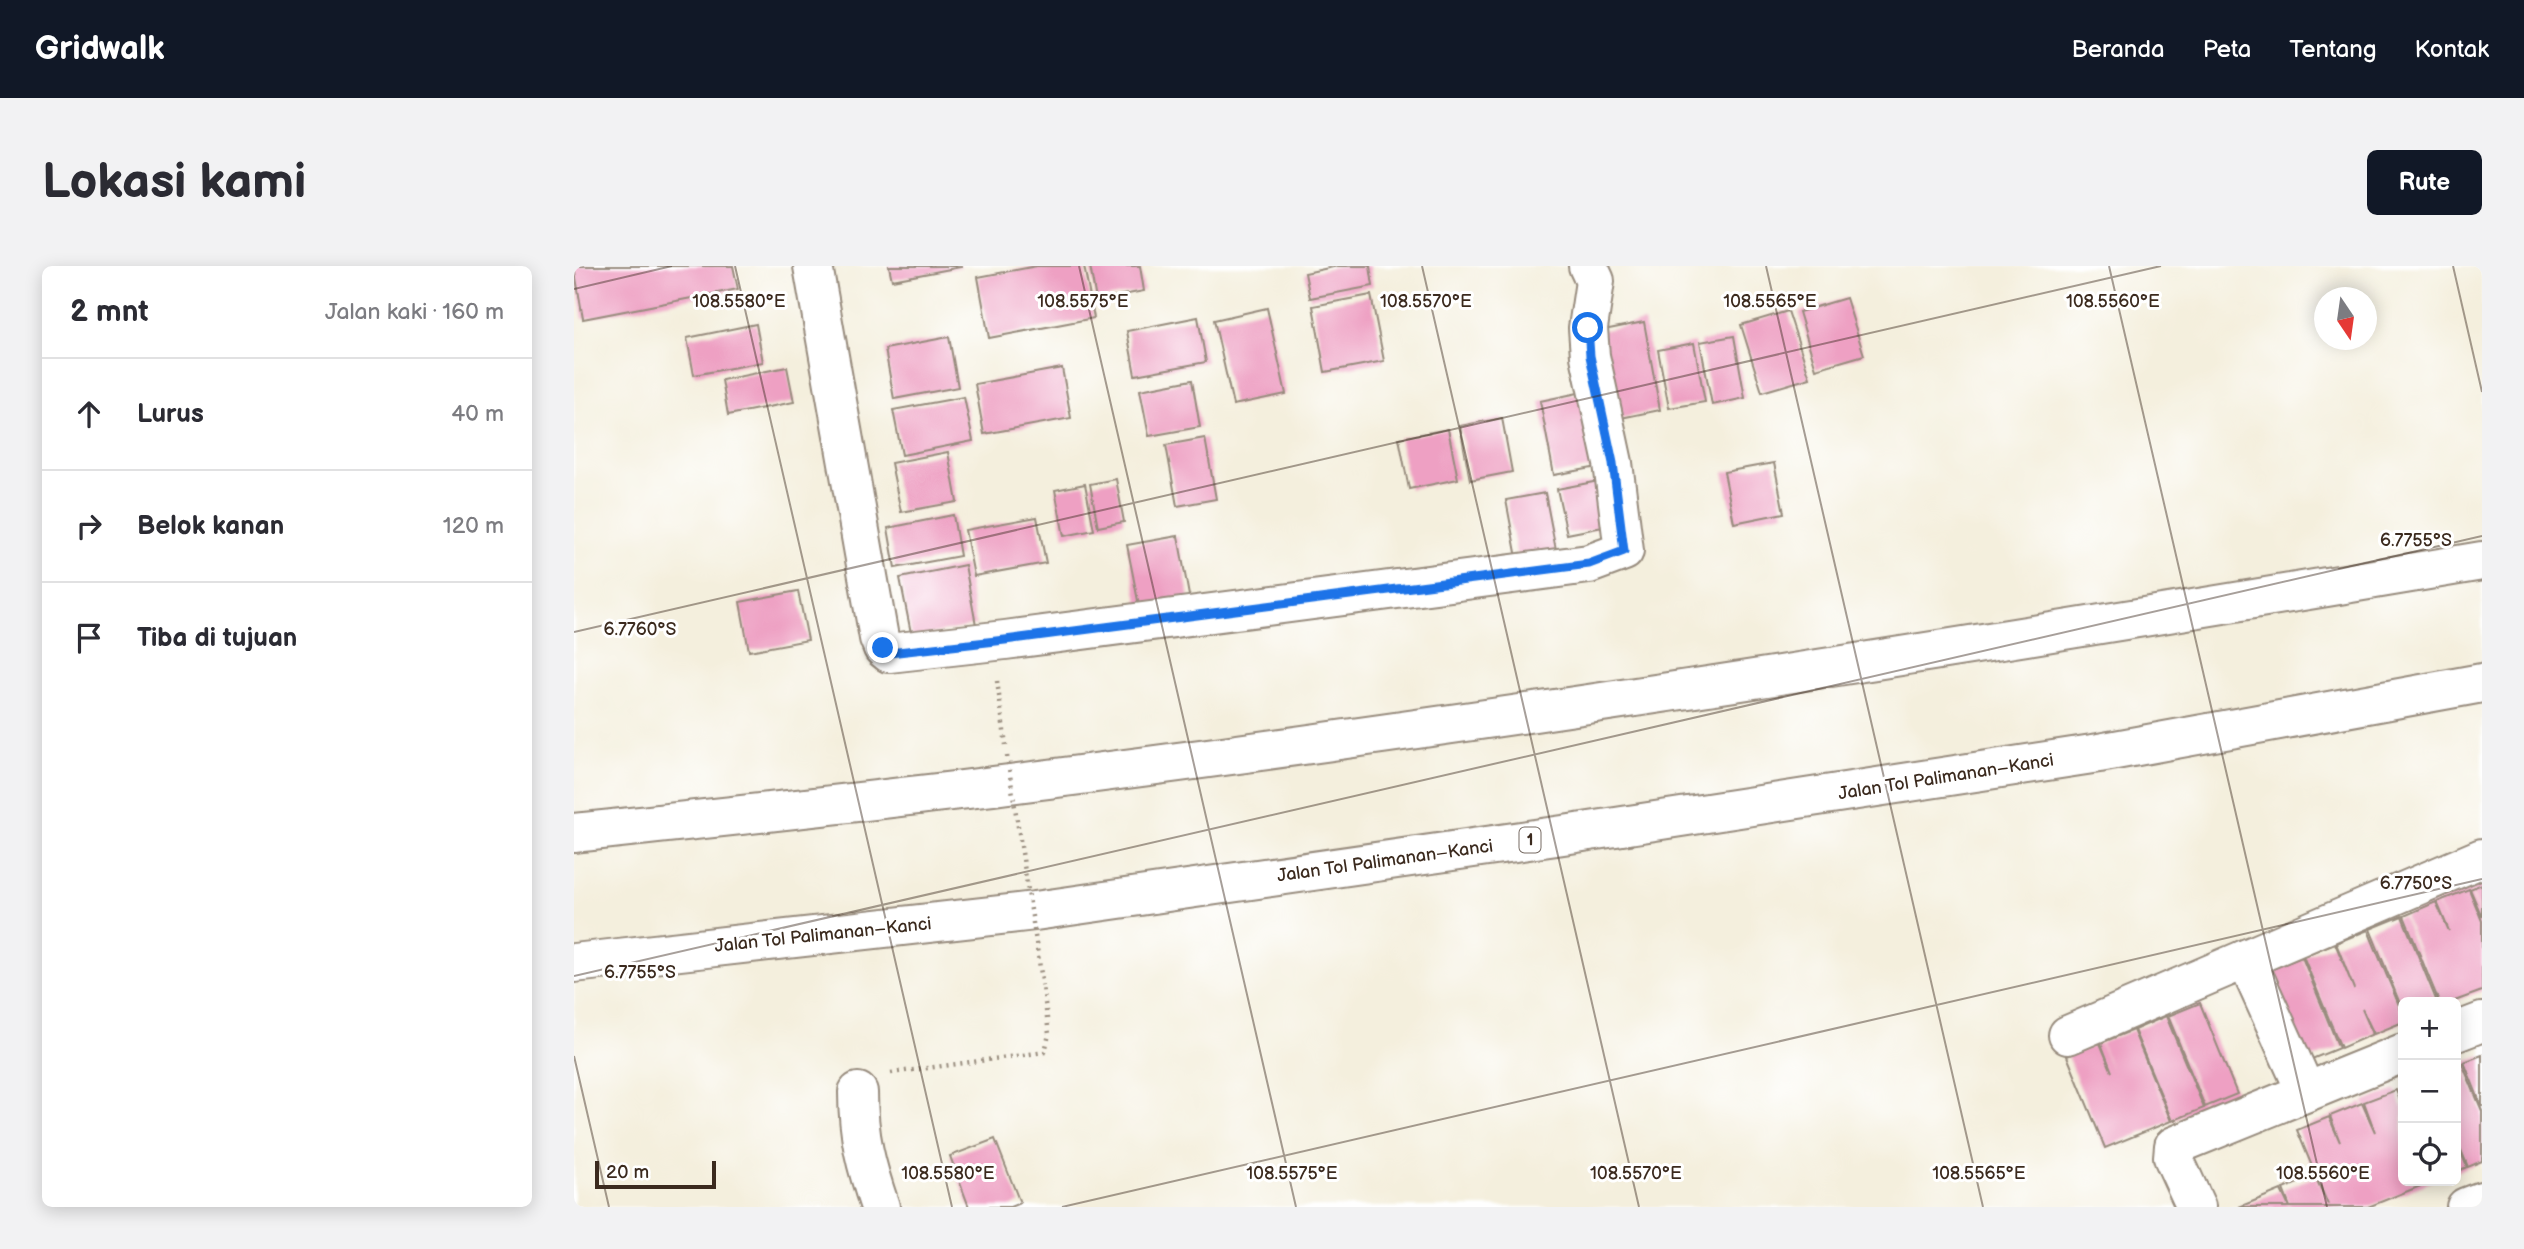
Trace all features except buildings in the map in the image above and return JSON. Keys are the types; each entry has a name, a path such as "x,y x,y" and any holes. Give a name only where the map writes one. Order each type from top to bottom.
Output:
{"main road":[{"path":"813,266 879,638 883,648 889,653 1589,564 1624,551 1613,463 1590,356 1588,328 1595,281 1588,266"},
{"path":"574,834 1017,783 1550,709 2047,635 2482,561"},
{"name":"Jalan Tol Palimanan–Kanci","path":"574,963 1035,911 1556,836 2099,753 2482,683"},
{"path":"2068,1035 2482,858"},
{"path":"2246,959 2306,1092"},
{"path":"2461,1030 2482,1021"},
{"path":"2196,1207 2173,1157 2174,1146 2398,1055"},
{"path":"858,1092 858,1118 865,1164 880,1207"},
{"path":"2466,1207 2482,1201"}],"path":[{"path":"858,1092 877,1075 1045,1052 1049,1034 1043,987 1007,757"}],"route":[{"path":"883,648 889,653 1322,599 1589,564 1624,551 1613,463 1590,356 1588,328"}]}
